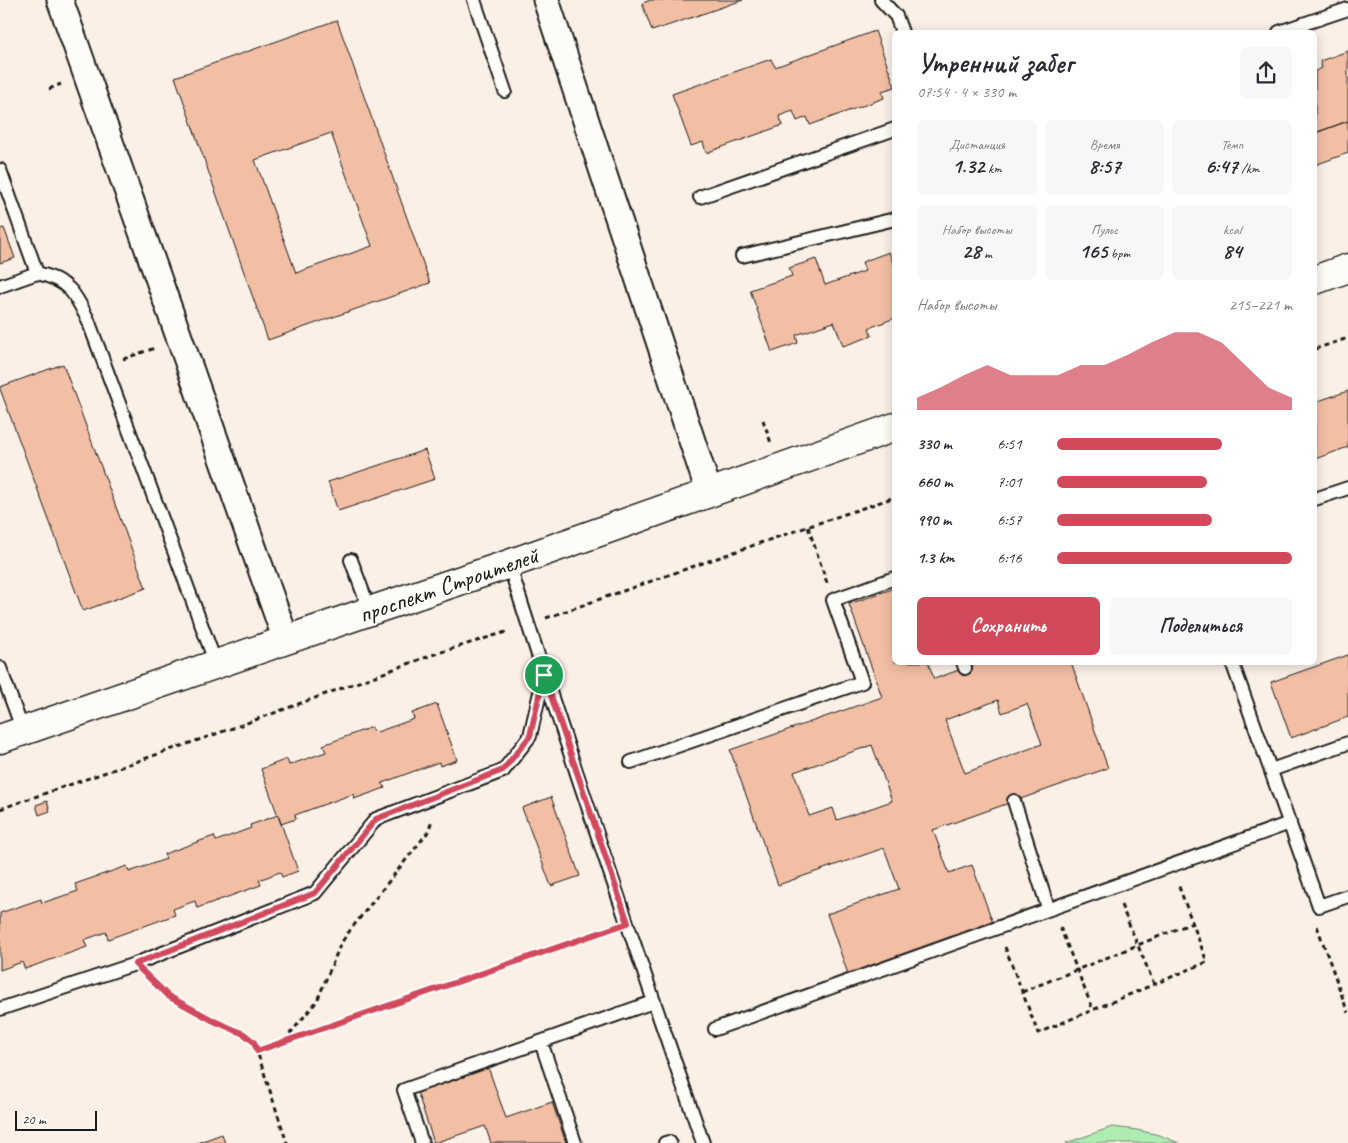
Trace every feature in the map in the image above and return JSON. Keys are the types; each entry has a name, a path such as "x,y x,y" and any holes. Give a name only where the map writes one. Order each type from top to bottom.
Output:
{"main road":[{"path":"1317,279 1348,268"},
{"name":"проспект Строителей","path":"12,735 509,564 892,428"}],"street":[{"path":"60,0 286,640"},
{"path":"546,0 710,492"}],"lane":[{"path":"474,0 505,91"},
{"path":"881,0 896,16 901,30"},
{"path":"1285,30 1348,9"},
{"path":"700,197 892,130"},
{"path":"0,170 37,273"},
{"path":"742,256 892,220"},
{"path":"0,286 37,273 50,276 66,285 79,300 216,664"},
{"path":"1317,498 1348,488"},
{"path":"351,560 370,611"},
{"path":"509,564 653,1002 703,1143"},
{"path":"631,762 862,682 833,600 892,579"},
{"path":"1233,665 1319,906 1348,896"},
{"path":"0,668 12,735"},
{"path":"0,1009 135,964 315,893 376,819 503,770 530,736 544,675"},
{"path":"1271,770 1348,743"},
{"path":"1014,801 1048,908"},
{"path":"716,1029 1048,908 1290,823"},
{"path":"422,1143 404,1090 653,1002"},
{"path":"541,1042 575,1143"},
{"path":"666,1143 670,1143"}],"path":[{"path":"49,89 61,84"},
{"path":"1317,348 1348,338"},
{"path":"145,351 158,347"},
{"path":"763,420 771,443"},
{"path":"0,809 233,728 434,654 528,624 892,498"},
{"path":"808,527 833,600"},
{"path":"283,1042 317,1001 341,943 428,832 438,795"},
{"path":"998,927 1038,1033 1207,962 1170,865"},
{"path":"1121,904 1154,984"},
{"path":"257,1051 628,923"},
{"path":"1022,992 1192,923"},
{"path":"1060,927 1093,1010"},
{"path":"135,964 168,996 214,1021 244,1034 254,1042 287,1143"}],"green space":[{"path":"1112,1127 1159,1135 1179,1143 1066,1143"}],"building":[{"path":"651,0 743,0 652,31 642,3"},
{"path":"337,20 430,283 268,340 175,77","holes":["331,133 372,246 296,273 255,160"]},
{"path":"875,31 892,79 892,88 882,91 884,98 810,125 807,117 797,121 793,111 779,116 783,125 706,153 703,142 691,146 672,94 771,59 775,67"},
{"path":"1348,51 1348,121 1317,132 1317,70 1322,68 1320,61"},
{"path":"1348,121 1348,153 1317,164 1317,132"},
{"path":"4,228 15,258 0,263 0,229"},
{"path":"889,252 892,260 892,319 869,328 872,336 843,346 834,322 796,335 798,343 772,352 750,290 792,276 789,268 816,259 825,285 865,271 862,262"},
{"path":"63,364 146,588 83,611 0,389 0,387"},
{"path":"1348,391 1348,447 1317,458 1317,401"},
{"path":"425,450 435,479 338,511 328,482"},
{"path":"892,589 892,665 929,665 934,679 973,665 1072,665 1108,768 933,830 949,873 972,865 993,923 848,974 827,914 899,889 884,848 778,885 730,750 882,697 849,604","holes":["998,700 1002,713 1027,704 1042,744 965,773 945,720","872,745 892,801 837,820 833,808 809,816 794,772"]},
{"path":"1348,655 1348,717 1291,738 1271,682"},
{"path":"437,704 457,760 440,766 439,762 382,783 385,788 354,799 353,794 295,815 296,819 281,824 261,769 287,759 289,765 326,752 323,745 372,727 374,733 414,719 412,713"},
{"path":"551,797 580,876 551,886 522,808"},
{"path":"47,801 50,811 39,815 36,805"},
{"path":"278,815 298,871 282,877 280,872 259,880 261,885 197,908 195,901 173,909 175,915 108,939 106,932 84,940 87,947 25,969 22,962 0,970 0,913 41,899 42,903 78,891 75,884 127,866 129,872 166,859 164,854 214,836 216,841 251,828 250,825"},
{"path":"488,1067 506,1118 552,1102 566,1143 491,1143 485,1126 434,1143 417,1091"},
{"path":"222,1134 225,1143 197,1143"}],"route":[{"path":"544,675 628,923 257,1051 254,1042 244,1034 214,1021 168,996 135,964 315,893 376,819 503,770 530,736 544,675"}]}
